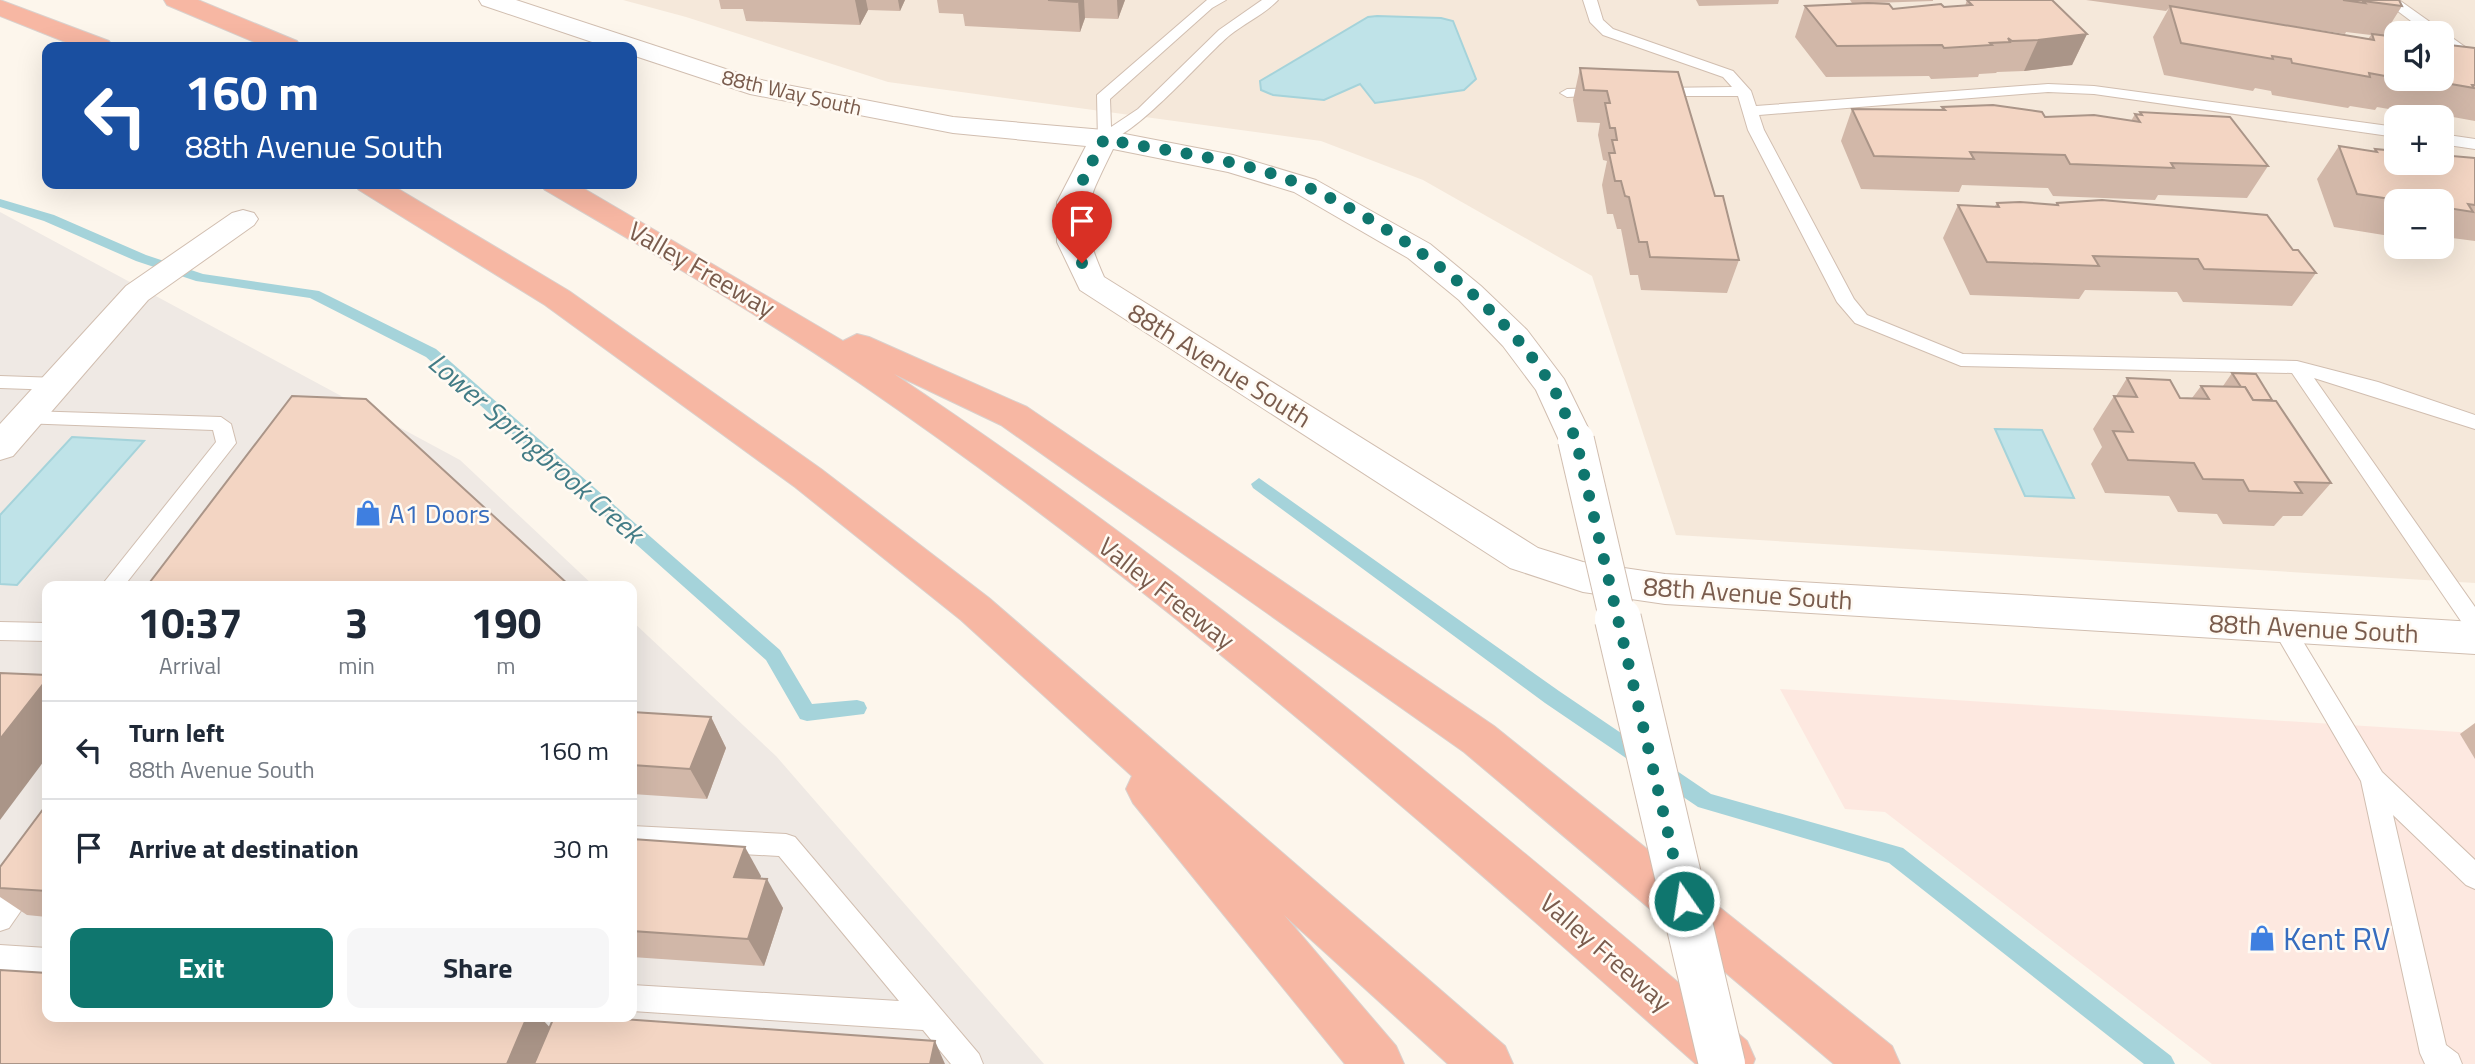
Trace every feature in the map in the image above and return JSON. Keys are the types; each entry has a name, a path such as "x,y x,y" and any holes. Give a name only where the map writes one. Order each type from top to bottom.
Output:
{"highway":[{"path":"176,0 276,42"},
{"path":"0,7 88,42"},
{"path":"377,189 557,298 807,478 975,609 1486,1064"},
{"name":"Valley Freeway","path":"564,189 778,312 914,403 1165,588 1505,864 1734,1064"},
{"path":"778,312 936,378 1014,416 1131,495 1479,739 1874,1064"},
{"path":"1064,688 1378,1064"}],"street":[{"name":"88th Way South","path":"510,2 624,42"},
{"name":"88th Way South","path":"637,46 750,86 953,125 1104,139 1233,164 1306,186 1419,251 1470,292 1515,338 1552,387 1576,440 1721,1064"},
{"name":"88th Avenue South","path":"1104,139 1072,202 1073,242 1091,283 1524,558 1583,577 1665,589 2475,638"},
{"path":"0,447 137,293 243,219"}],"lane":[{"path":"1104,139 1143,112 1207,5 1219,0"},
{"path":"1104,139 1102,98 1178,54 1224,33 1271,0"},
{"path":"1590,0 1597,22 1608,32 1728,74 1744,91 1756,130 1846,302 1861,319 1961,359 2297,367 2371,387 2475,422"},
{"path":"2390,0 2419,21"},
{"path":"2454,46 2475,61"},
{"path":"1750,111 2071,89 2384,130"},
{"path":"1567,93 1744,91"},
{"path":"2454,141 2475,144"},
{"path":"2297,367 2475,624"},
{"path":"0,382 58,384"},
{"path":"27,418 221,424 226,443 116,581"},
{"path":"2282,626 2373,779 2475,877"},
{"path":"0,631 42,632"},
{"path":"2373,779 2434,1053 2448,1064"},
{"path":"637,837 786,845 969,1064"},
{"path":"0,919 42,859"},
{"path":"0,958 42,961"},
{"path":"637,998 930,1017"}],"shaded area":[{"path":"623,0 2475,0 2475,583 1676,535 1592,276 1423,180 1321,141 888,82 686,17"},
{"path":"0,212 460,460 589,581 42,581 42,1022 637,1022 637,626 776,756 1044,1064 0,1064"},
{"name":"Kent RV","path":"1780,689 2475,733 2475,1064 2212,1064 1885,812 1845,809"}],"water":[{"path":"1368,17 1441,18 1453,21 1476,79 1464,90 1375,103 1360,84 1324,100 1273,95 1261,90 1260,81"},
{"path":"1995,429 2042,430 2074,498 2025,496"},
{"path":"72,437 144,441 17,585 0,584 0,515"}],"building":[{"path":"1967,0 2052,0 2087,34 2038,40 2012,41 2008,38 2010,42 1944,48 1942,45 1837,46 1805,6 1868,3 1889,4 1893,9 1941,4 1944,7 1972,5"},
{"path":"2343,0 2399,0 2402,6 2363,1 2365,3"},
{"path":"2170,6 2374,40 2372,34 2384,36 2384,76 2369,73 2370,77 2292,63 2291,59 2272,56 2273,59 2181,43"},
{"path":"2454,46 2475,48 2474,88 2454,85"},
{"path":"1580,68 1678,72 1715,196 1723,196 1739,260 1650,257 1647,242 1639,242 1629,197 1625,196 1621,181 1615,181 1609,153 1615,153 1612,140 1617,140 1615,128 1610,128 1605,103 1610,103 1607,91 1584,90"},
{"path":"1993,105 2042,112 2045,117 2094,115 2140,122 2135,114 2142,115 2140,112 2230,117 2268,166 2171,163 2174,168 2070,164 2065,155 1970,152 1974,159 1874,156 1852,109 1945,110 1942,107"},
{"path":"2339,146 2377,152 2375,149 2384,150 2384,175 2454,175 2454,156 2475,158 2475,205 2468,204 2473,212 2454,209 2454,189 2384,189 2384,198 2357,194"},
{"path":"2102,200 2267,215 2293,250 2298,250 2316,273 2204,269 2198,259 2093,256 2099,266 1987,262 1958,205 1999,207 1997,203 2020,202 2058,205 2057,203"},
{"path":"2232,373 2256,374 2272,400 2253,400"},
{"path":"2127,378 2170,380 2180,398 2209,399 2201,386 2245,387 2253,400 2276,401 2331,483 2295,482 2302,493 2249,491 2243,480 2203,479 2194,463 2128,460 2113,431 2133,432 2114,396 2137,397"},
{"name":"A1 Doors","path":"292,396 366,399 565,581 151,581"},
{"path":"0,673 42,675 42,685 0,739"},
{"path":"637,712 711,717 690,769 637,765"},
{"path":"42,811 42,891 0,888 0,867"},
{"path":"637,839 745,847 734,877 767,879 748,939 637,931"},
{"path":"0,970 42,973 42,1022 525,1022 507,1064 0,1064"},
{"path":"637,1020 935,1041 930,1064 534,1064 552,1022"}],"waterway":[{"name":"Lower Springbrook Creek","path":"0,203 49,218 141,258 201,278 314,294 431,353 773,655 807,713 857,708"},
{"path":"1259,484 1552,697 1705,801 1895,855 2163,1064"}],"place":[{"name":"A1 Doors","path":"368,513"},
{"name":"Kent RV","path":"2262,938"}],"route":[{"path":"1082,263 1073,242 1072,202 1104,139 1233,164 1306,186 1419,251 1470,292 1515,338 1552,387 1576,440 1684,901"}]}
